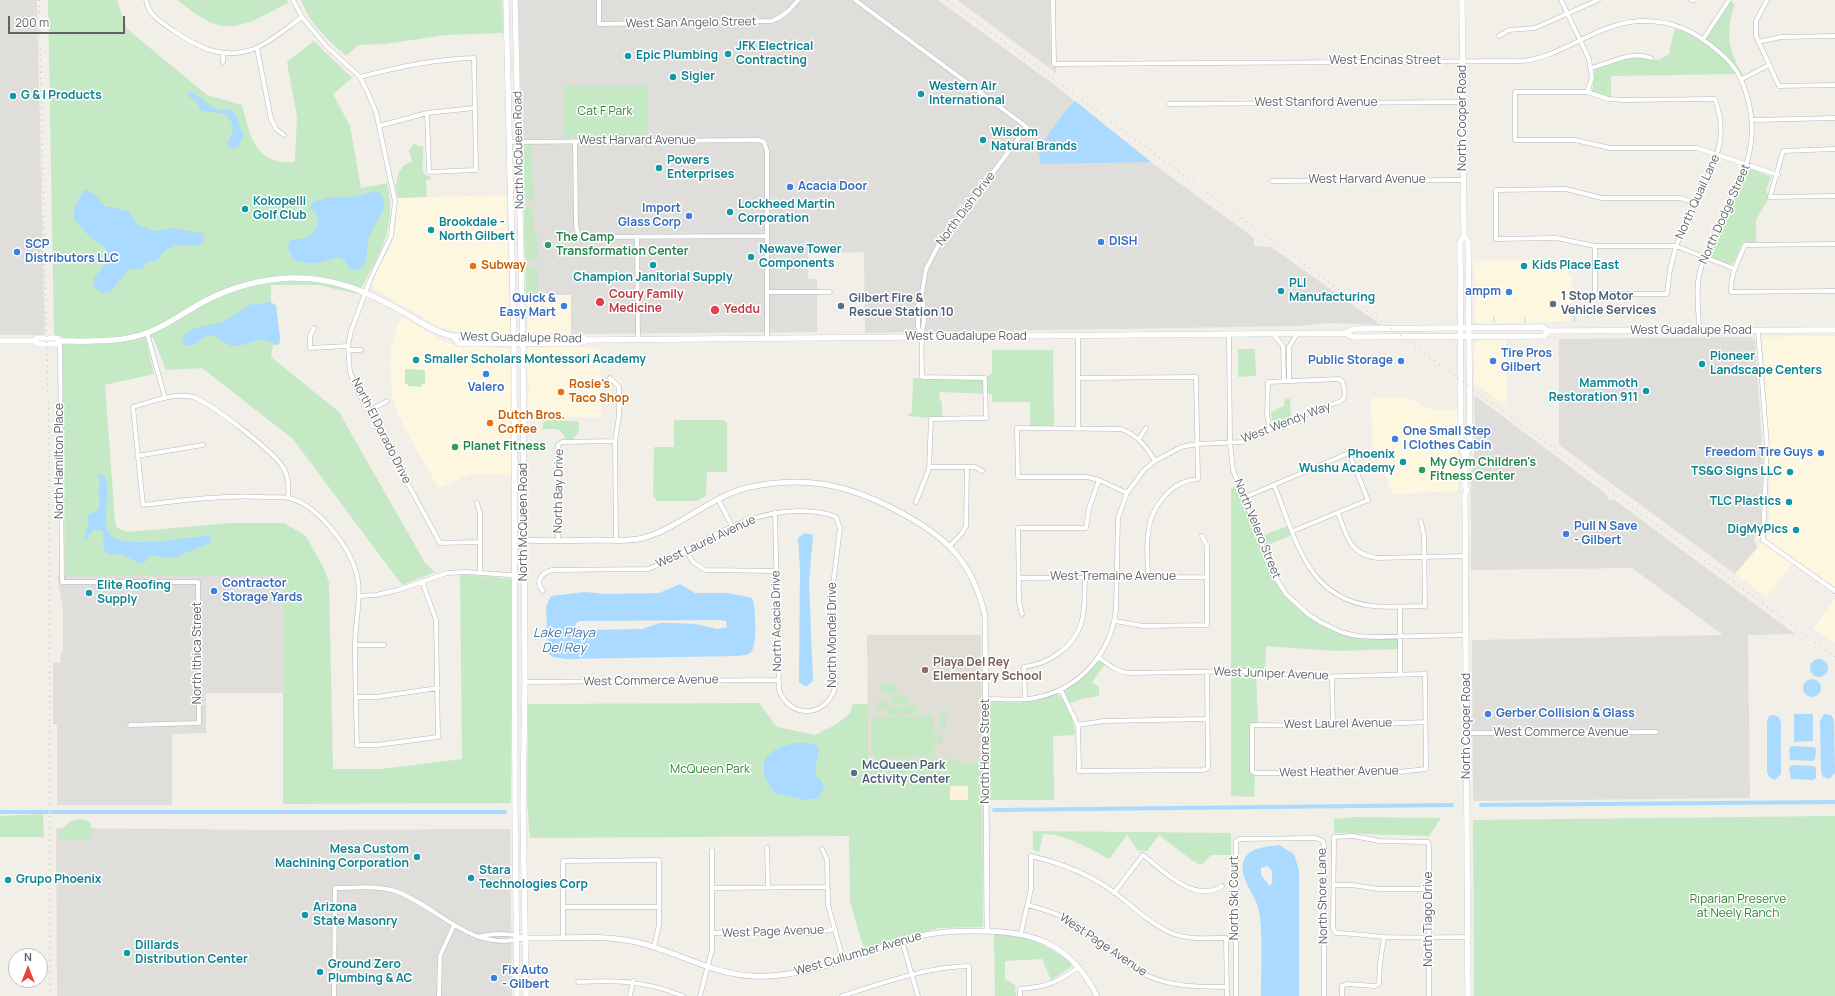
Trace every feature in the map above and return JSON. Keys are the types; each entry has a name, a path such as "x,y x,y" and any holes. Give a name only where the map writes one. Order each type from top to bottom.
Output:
{"main road":[{"name":"North McQueen Road","path":"506,0 514,340 517,996"},
{"name":"North McQueen Road","path":"515,0 523,337 526,996"},
{"name":"North Cooper Road","path":"1462,0 1464,235 1460,242 1461,446 1465,458 1465,486 1468,491 1465,494 1468,996"},
{"path":"512,226 520,226"},
{"name":"North Cooper Road","path":"1464,235 1468,241 1470,336 1470,446 1465,458"},
{"name":"West Guadalupe Road","path":"0,341 34,341 38,344 57,344 60,341 111,340 147,332 220,294 241,286 269,280 294,278 338,282 365,291 433,329 454,337 458,343 514,340 523,337 578,337 588,340"},
{"name":"West Guadalupe Road","path":"514,340 523,344 578,343 588,340 638,339 1229,335 1345,333 1354,329 1461,327 1542,327 1548,331 1835,330"},
{"name":"West Guadalupe Road","path":"1345,333 1353,337 1461,337 1544,336 1548,331"},
{"path":"515,432 520,433 520,443 524,449"},
{"path":"516,719 525,719"},
{"path":"515,810 524,810"}],"street":[{"path":"146,0 149,10 154,16 190,42 213,52 243,52 257,48 302,17"},
{"name":"North El Dorado Drive","path":"293,0 302,17 326,46 360,77 370,98 379,126 395,209 390,236 365,291 354,320 349,348 350,372 369,411 440,543 480,542"},
{"name":"West San Angelo Street","path":"599,0 599,24 772,21 782,17 791,10 798,0"},
{"name":"North Dish Drive","path":"855,0 1027,127 938,246 926,269 921,299 918,305 918,327 922,337 922,377 985,378 986,418 931,419 929,467"},
{"name":"West Encinas Street","path":"1054,0 1054,64 1532,60 1606,29 1639,21 1675,26 1690,30 1704,38 1721,54 1742,79 1753,120"},
{"path":"1561,0 1591,68 1592,78 1587,92 1515,92 1515,140 1574,140 1610,148 1697,148 1778,175"},
{"path":"1499,36 1509,30 1535,28 1598,0"},
{"path":"1704,38 1729,0"},
{"path":"1767,0 1756,21 1756,36 1779,86 1835,85"},
{"path":"1758,42 1781,37 1835,36"},
{"path":"257,48 271,119 276,129 284,134"},
{"path":"223,52 223,62"},
{"path":"1591,68 1628,56 1643,54 1651,58"},
{"path":"360,77 385,70 443,59 474,58 476,170 429,172 427,113"},
{"path":"1742,79 1769,64"},
{"name":"North Quail Lane","path":"1587,92 1608,99 1623,100 1714,100 1720,114 1721,128 1721,142 1717,154 1676,246 1670,270 1667,294 1595,294 1595,246"},
{"name":"West Stanford Avenue","path":"1169,104 1463,102"},
{"path":"379,126 427,113 474,108"},
{"path":"1753,120 1835,118"},
{"name":"North Dodge Street","path":"1698,331 1699,282 1705,256 1748,165 1753,140 1753,120"},
{"name":"West Harvard Avenue","path":"510,142 758,140 764,142 767,151 767,236"},
{"path":"576,142 576,225 578,234 588,238 767,236 768,338"},
{"path":"1835,149 1783,151 1778,175 1770,197 1835,196"},
{"name":"West Harvard Avenue","path":"1272,181 1463,180"},
{"path":"1696,203 1680,198 1602,198 1566,189 1496,190 1496,238 1556,238 1595,246 1676,246 1705,256 1735,269"},
{"path":"637,237 638,339"},
{"path":"1835,244 1745,245 1730,284 1731,292 1835,291"},
{"path":"767,292 830,292"},
{"path":"314,328 310,336 310,348 349,348 361,350"},
{"path":"1758,331 1767,445 1763,540 1835,591"},
{"path":"147,332 165,398"},
{"path":"1273,334 1283,346 1284,380"},
{"path":"1270,429 1267,415 1268,382 1289,380 1289,347 1297,334"},
{"name":"North Velero Street","path":"1229,335 1230,443 1233,470 1277,580 1296,605 1322,624 1341,632 1364,636 1466,635"},
{"path":"1078,336 1078,428"},
{"name":"North Hamilton Place","path":"60,341 62,582 198,582"},
{"path":"1078,378 1196,377 1198,479 1189,480 1176,486 1161,500 1155,509 1148,534 1148,577"},
{"path":"610,378 619,387 619,416 615,441 616,540"},
{"name":"West Wendy Way","path":"986,699 1025,699 1061,690 1082,676 1106,646 1115,621 1118,518 1127,493 1135,480 1156,461 1181,447 1197,444 1242,442 1328,405 1341,403 1344,400 1345,395 1342,381 1339,379 1289,380"},
{"path":"288,498 288,479 280,462 233,423 193,397 165,398 133,407 143,504 215,497 288,498 301,503 321,518 346,550 355,570 359,596 355,645 357,745 377,745 438,737 436,620 422,581"},
{"path":"369,411 387,401"},
{"path":"1127,493 1099,480 1074,476 1018,477 1017,428 1120,429 1139,439 1156,461"},
{"path":"1139,439 1146,428"},
{"name":"North Bay Drive","path":"558,541 558,445 562,442 615,441"},
{"path":"137,456 203,445"},
{"path":"1243,498 1349,453 1368,500 1293,531"},
{"path":"916,502 929,467 975,467 982,471"},
{"path":"516,540 635,540 651,535 718,500 745,489 780,482 808,482 834,485 868,496 911,517 933,530 950,546 962,533 966,526 967,467"},
{"path":"1022,614 1019,601 1018,528 1086,528 1089,508 1099,480"},
{"path":"1274,485 1308,568 1319,582 1331,592 1360,604 1375,607 1425,606 1424,536 1421,522"},
{"path":"718,500 732,526"},
{"path":"477,503 480,513 480,573"},
{"name":"West Laurel Avenue","path":"543,591 538,587 540,577 546,572 552,570 648,569 686,551 732,526 775,512 806,511 828,514 836,517 839,521"},
{"name":"North Acacia Drive","path":"775,512 778,680 782,698 794,708 808,711"},
{"path":"1338,513 1349,542 1354,548 1368,557 1466,556"},
{"name":"North Mondel Drive","path":"808,711 819,708 828,702 835,688 832,593 840,528 839,521"},
{"path":"1115,621 1143,626 1207,625 1207,546 1202,536"},
{"name":"North Horne Street","path":"950,546 963,562 974,581 983,608 986,626 987,930"},
{"path":"686,551 693,562 705,570 776,571"},
{"path":"359,596 376,595 398,590 447,573 480,573 524,576"},
{"path":"1025,699 1024,667 1046,662 1057,655 1076,635 1081,624 1084,611 1085,577"},
{"name":"West Tremaine Avenue","path":"1019,578 1207,577"},
{"name":"North Ithica Street","path":"130,725 199,723 198,582"},
{"path":"1400,606 1400,674"},
{"path":"355,645 384,644"},
{"name":"West Juniper Avenue","path":"1098,657 1111,667 1123,672 1255,672 1312,677 1425,674 1425,722"},
{"path":"1061,690 1077,725 1079,771 1204,770 1208,768 1207,672"},
{"path":"1332,677 1333,726"},
{"name":"West Commerce Avenue","path":"525,682 778,680"},
{"path":"356,697 376,697 438,688"},
{"path":"1077,725 1099,721 1207,719"},
{"name":"West Laurel Avenue","path":"1252,771 1252,725 1333,726 1425,722"},
{"name":"West Heather Avenue","path":"1252,771 1255,773 1390,773 1426,768 1425,722"},
{"name":"West Commerce Avenue","path":"1467,734 1656,732"},
{"name":"North Tiago Drive","path":"1334,885 1334,837 1353,836 1379,841 1428,842 1429,996"},
{"name":"North Shore Lane","path":"1277,839 1316,838 1321,840 1324,844 1324,996"},
{"name":"North Ski Court","path":"1236,996 1235,844 1240,839 1277,839"},
{"path":"767,848 768,887"},
{"path":"822,849 827,860 828,905 843,959"},
{"path":"700,996 712,954 712,850"},
{"path":"1114,893 1142,855 1184,886 1195,890 1207,891 1216,890 1222,886"},
{"path":"1021,933 1031,889 1031,856 1072,868 1114,893 1148,920 1169,932 1184,937 1226,938 1226,996"},
{"path":"563,938 563,861 659,860 659,925 654,947"},
{"path":"1429,889 1379,889 1352,885 1334,885 1333,928 1336,933 1353,933 1384,937 1468,937"},
{"path":"712,888 827,886"},
{"path":"334,996 335,888 380,888 394,891 406,896 454,925 478,937 485,935 526,938"},
{"name":"West Page Avenue","path":"1028,905 1056,913 1072,922 1148,976 1170,983 1191,986 1227,987"},
{"path":"563,907 660,907"},
{"path":"439,996 440,956 442,947 454,925"},
{"name":"West Page Avenue","path":"712,933 813,933 835,929"},
{"name":"West Cullumber Avenue","path":"526,938 614,938 654,947 708,968 741,975 778,975 797,972 902,941 939,932 987,930 1021,933 1049,944 1079,967 1097,996"},
{"path":"1342,996 1342,986 1347,984 1375,986 1379,984 1384,937"},
{"path":"902,941 918,996"},
{"path":"842,996 912,974 942,967 969,966 969,996"},
{"path":"1020,996 1020,988 1041,988 1053,983 1079,967"},
{"path":"578,982 612,980 632,981 683,996"},
{"path":"630,996 632,981"}],"shaded area":[{"path":"0,0 37,0 45,335 0,335"},
{"path":"518,0 938,0 1060,89 1151,162 1254,238 1254,246 1271,247 1381,325 1328,323 1298,326 865,333 864,252 808,254 808,279 817,279 817,332 571,334 571,295 526,295"},
{"path":"957,0 1050,0 1051,66 1056,66 1056,73"},
{"path":"507,195 506,221 508,242 507,254 510,327 508,334 473,335 450,330 436,325 373,288 372,282 391,245 395,231 398,198"},
{"path":"1556,260 1572,277 1571,321 1483,324 1474,322 1476,289 1473,261"},
{"path":"526,295 572,295 571,334 529,333 527,330 529,317"},
{"path":"402,317 443,341 458,346 505,348 510,351 511,395 509,425 511,440 511,475 471,474 439,488 406,431 397,411 392,394 390,368 391,348 397,326"},
{"path":"1835,336 1835,588 1795,560 1766,597 1735,574 1769,534 1770,454 1762,340 1765,337"},
{"path":"1750,337 1755,340 1763,460 1761,525 1754,539 1757,548 1735,574 1559,445 1559,339"},
{"path":"1477,340 1506,340 1507,399 1504,405 1474,383 1474,344"},
{"path":"533,346 600,348 601,417 527,418 529,385 527,373 527,349"},
{"path":"1474,395 1605,493 1609,500 1615,500 1795,634 1748,635 1750,798 1473,801 1472,640 1723,635 1632,568 1471,570 1471,475 1475,446"},
{"path":"1371,398 1409,398 1430,409 1458,409 1458,491 1393,494 1372,445"},
{"path":"57,576 283,576 284,693 206,693 206,733 172,734 172,805 57,805 57,725 53,724 53,662 60,663 61,652 63,651 63,609"},
{"path":"1835,598 1835,643 1813,629"},
{"name":"Playa Del Rey Elementary School","path":"867,635 981,635 982,762 962,763 953,759 868,759"},
{"path":"56,828 281,830 510,829 512,996 57,996"}],"green space":[{"name":"Kokopelli Golf Club","path":"48,0 117,0 127,29 207,95 242,105 248,128 256,147 271,159 282,162 295,162 297,117 287,62 314,41 352,78 333,94 350,126 361,188 387,183 390,199 388,228 379,254 358,294 318,285 271,285 271,302 276,306 280,343 278,345 273,345 271,357 339,412 425,563 435,572 402,585 293,439 202,368 166,370 153,337 146,340 154,374 105,385 115,521 117,528 128,532 230,523 284,523 306,536 326,573 329,583 333,769 381,769 462,759 460,574 512,579 511,803 283,804 283,576 65,576 62,336 54,335"},
{"path":"177,0 287,0 288,3 250,22 230,26 210,22"},
{"path":"301,0 502,0 503,33 445,35 385,44 358,45 346,56 314,24"},
{"path":"1728,0 1735,4 1729,32 1731,48 1743,75 1739,78 1736,74 1611,76 1611,97 1592,92 1595,69 1630,57 1659,60 1669,54 1675,28 1702,39"},
{"name":"Cat F Park","path":"647,85 648,137 563,138 563,86"},
{"path":"414,144 423,147 423,171 424,174 431,177 431,179 426,180 427,197 398,198 395,185 401,169 405,164 412,162 409,150"},
{"path":"528,146 534,146 532,151 534,201 524,199 523,149"},
{"path":"1749,168 1771,177 1766,189 1769,198 1756,220 1756,242 1745,242 1741,245 1734,263 1729,265 1710,256 1709,254"},
{"path":"533,206 534,234 537,234 538,261 529,261 525,258 524,207"},
{"path":"526,268 538,268 538,295 526,295"},
{"path":"1238,349 1255,349 1256,376 1238,377"},
{"path":"992,350 1053,350 1054,428 1030,428 1030,402 992,402 992,394 940,392 939,395 942,404 942,419 907,416 912,412 913,378 985,378 992,373"},
{"path":"405,369 425,370 425,384 422,384 422,387 408,386 408,384 405,384"},
{"path":"1285,398 1290,399 1291,417 1276,423 1272,421 1271,412 1284,406"},
{"path":"555,419 579,422 579,431 576,436 574,436 574,439 565,439 562,432 556,429 542,429 544,421"},
{"path":"674,420 723,420 727,423 727,472 707,472 706,496 697,501 657,501 653,496 654,447 674,447"},
{"path":"1238,485 1259,537 1290,525 1294,534 1263,547 1277,580 1286,594 1321,623 1357,636 1400,636 1400,649 1336,651 1266,646 1265,669 1231,668 1231,489"},
{"path":"1098,657 1106,663 1092,682 1099,687 1099,696 1081,699 1068,704 1061,690 1072,684"},
{"path":"1231,674 1256,674 1258,725 1252,725 1252,771 1255,773 1254,797 1231,796"},
{"path":"882,684 897,684 897,693 882,693"},
{"path":"1056,694 1064,700 1070,712 1075,735 1053,736 1054,800 990,800 990,704 993,701 1030,701"},
{"path":"892,695 907,695 907,704 892,704"},
{"path":"878,699 886,699 887,706 900,706 900,715 887,715 887,710 878,710"},
{"name":"McQueen Park","path":"759,703 777,727 815,735 837,724 850,713 853,704 868,704 868,759 953,759 962,763 982,762 982,927 940,928 864,949 850,902 849,836 530,838 527,803 528,704"},
{"path":"917,705 917,714 902,714 902,706"},
{"path":"939,712 945,712 946,728 939,728"},
{"path":"933,716 934,735 939,732 944,742 939,745 934,736 935,757 874,757 871,754 871,717"},
{"path":"43,814 44,837 0,837 0,816"},
{"name":"Riparian Preserve at Neely Ranch","path":"1835,816 1835,996 1474,996 1473,820"},
{"path":"1354,817 1441,818 1429,836 1334,833 1334,819"},
{"path":"79,819 86,820 91,824 91,839 59,840 59,831 71,821"},
{"path":"1033,831 1231,833 1231,855 1211,855 1201,865 1193,861 1159,835 1147,851 1138,851 1127,835 1109,859 1068,839 1060,836 1043,834 1039,852 1033,850"},
{"path":"994,933 1026,938 1062,956 1071,963 1071,967 1051,980 1042,959 1005,961 1005,979 1016,986 1016,996 995,996"}],"sand":[{"path":"950,786 968,786 968,800 950,800"}],"water":[{"path":"190,92 194,93 216,109 230,110 236,114 240,128 244,134 238,147 232,148 227,143 233,130 232,123 228,116 222,113 201,111 197,102 189,97 188,94"},
{"path":"1075,101 1151,162 1040,164 1040,156 1038,156 1045,141 1064,113"},
{"path":"86,190 95,195 105,206 128,211 138,225 158,231 174,228 201,233 204,234 203,243 194,246 176,245 163,252 158,260 147,262 142,269 129,269 110,292 101,293 93,285 93,279 103,267 107,254 106,249 89,236 74,219 74,209 83,191"},
{"path":"375,191 381,194 383,198 383,209 369,237 366,261 362,267 355,270 348,268 345,262 339,258 314,263 292,259 288,247 290,240 307,238 315,231 318,217 310,207 313,202 330,197 354,197"},
{"path":"271,302 276,306 280,338 278,345 261,339 240,346 231,346 218,337 211,335 194,345 190,346 182,343 184,335 195,328 223,322 249,305"},
{"path":"99,474 104,477 107,483 106,522 108,531 113,537 132,542 145,542 208,535 212,537 210,543 173,558 163,558 151,555 141,564 124,555 109,554 104,550 103,532 100,530 93,530 86,540 84,539 89,523 87,515 97,511 100,502 98,491 100,482 98,477"},
{"path":"804,533 813,535 809,582 813,681 807,686 799,682 800,568 798,538"},
{"name":"Lake Playa Del Rey","path":"680,584 695,593 728,593 752,598 754,609 755,640 751,653 737,656 566,659 553,657 548,653 546,607 551,596 585,592 607,594 659,593","holes":["581,621 726,621 727,627 717,629 696,624 672,623 660,623 642,629 585,630 575,626 577,622"]},
{"path":"1819,659 1823,660 1827,664 1827,672 1823,676 1819,677 1815,676 1811,672 1810,668 1811,664 1815,660"},
{"path":"1812,679 1816,680 1820,684 1820,692 1816,696 1812,697 1808,696 1804,692 1803,688 1804,684 1808,680"},
{"path":"1794,714 1813,714 1813,741 1794,742"},
{"path":"1824,714 1831,715 1834,720 1835,773 1829,779 1823,777 1821,772 1820,721"},
{"path":"1773,715 1779,717 1781,723 1781,774 1775,780 1770,778 1767,773 1767,722 1769,716"},
{"path":"797,743 811,743 819,747 816,777 821,779 824,788 821,791 820,798 804,800 778,794 773,791 764,775 764,761 771,753 783,746"},
{"path":"1792,746 1814,747 1816,749 1815,759 1813,761 1790,760 1789,749"},
{"path":"1792,765 1814,766 1816,768 1816,778 1813,780 1791,779 1789,768"},
{"path":"1279,845 1294,854 1299,870 1299,996 1261,996 1261,924 1257,904 1246,883 1243,871 1244,860 1250,852 1259,848","holes":["1267,866 1272,871 1272,883 1270,886 1261,875 1261,868"]}],"waterway":[{"path":"1574,321 1575,316"},
{"path":"1494,317 1494,322"},
{"path":"1481,805 1835,802"},
{"path":"994,810 1452,805"},
{"path":"0,812 48,812"},
{"path":"52,812 505,812"}],"railway":[{"path":"39,0 49,438 50,996"},
{"path":"947,0 1835,657"}],"place":[{"name":"JFK Electrical Contracting","path":"728,54"},
{"name":"Epic Plumbing","path":"628,56"},
{"name":"Sigler","path":"673,77"},
{"name":"Western Air International","path":"921,94"},
{"name":"G & I Products","path":"13,96"},
{"name":"Wisdom Natural Brands","path":"983,140"},
{"name":"Powers Enterprises","path":"659,168"},
{"name":"Acacia Door","path":"790,187"},
{"name":"Kokopelli Golf Club","path":"245,209"},
{"name":"Lockheed Martin Corporation","path":"730,212"},
{"name":"Import Glass Corp","path":"689,216"},
{"name":"Brookdale - North Gilbert","path":"431,230"},
{"name":"DISH","path":"1101,242"},
{"name":"The Camp Transformation Center","path":"548,245"},
{"name":"SCP Distributors LLC","path":"17,252"},
{"name":"Newave Tower Components","path":"751,257"},
{"name":"Champion Janitorial Supply","path":"653,265"},
{"name":"Subway","path":"473,266"},
{"name":"Kids Place East","path":"1524,266"},
{"name":"PLI Manufacturing","path":"1281,291"},
{"name":"ampm","path":"1509,292"},
{"name":"Coury Family Medicine","path":"600,302"},
{"name":"1 Stop Motor Vehicle Services","path":"1553,304"},
{"name":"Quick & Easy Mart","path":"564,306"},
{"name":"Gilbert Fire & Rescue Station 10","path":"841,306"},
{"name":"Yeddu","path":"715,310"},
{"name":"Smaller Scholars Montessori Academy","path":"416,360"},
{"name":"Public Storage","path":"1401,361"},
{"name":"Tire Pros Gilbert","path":"1493,361"},
{"name":"Pioneer Landscape Centers","path":"1702,364"},
{"name":"Valero","path":"486,374"},
{"name":"Mammoth Restoration 911","path":"1646,391"},
{"name":"Rosie's Taco Shop","path":"561,392"},
{"name":"Dutch Bros. Coffee","path":"490,423"},
{"name":"One Small Step | Clothes Cabin","path":"1395,439"},
{"name":"Planet Fitness","path":"455,447"},
{"name":"Freedom Tire Guys","path":"1821,453"},
{"name":"Phoenix Wushu Academy","path":"1403,462"},
{"name":"My Gym Children's Fitness Center","path":"1422,470"},
{"name":"TS&G Signs LLC","path":"1790,472"},
{"name":"TLC Plastics","path":"1789,502"},
{"name":"DigMyPics","path":"1796,530"},
{"name":"Pull N Save - Gilbert","path":"1566,534"},
{"name":"Contractor Storage Yards","path":"214,591"},
{"name":"Elite Roofing Supply","path":"89,593"},
{"name":"Playa Del Rey Elementary School","path":"925,670"},
{"name":"Gerber Collision & Glass","path":"1488,714"},
{"name":"McQueen Park Activity Center","path":"854,773"},
{"name":"Mesa Custom Machining Corporation","path":"417,857"},
{"name":"Stara Technologies Corp","path":"471,878"},
{"name":"Grupo Phoenix","path":"8,880"},
{"name":"Arizona State Masonry","path":"305,915"},
{"name":"Dillards Distribution Center","path":"127,953"},
{"name":"Ground Zero Plumbing & AC","path":"320,972"},
{"name":"Fix Auto - Gilbert","path":"494,978"}]}
